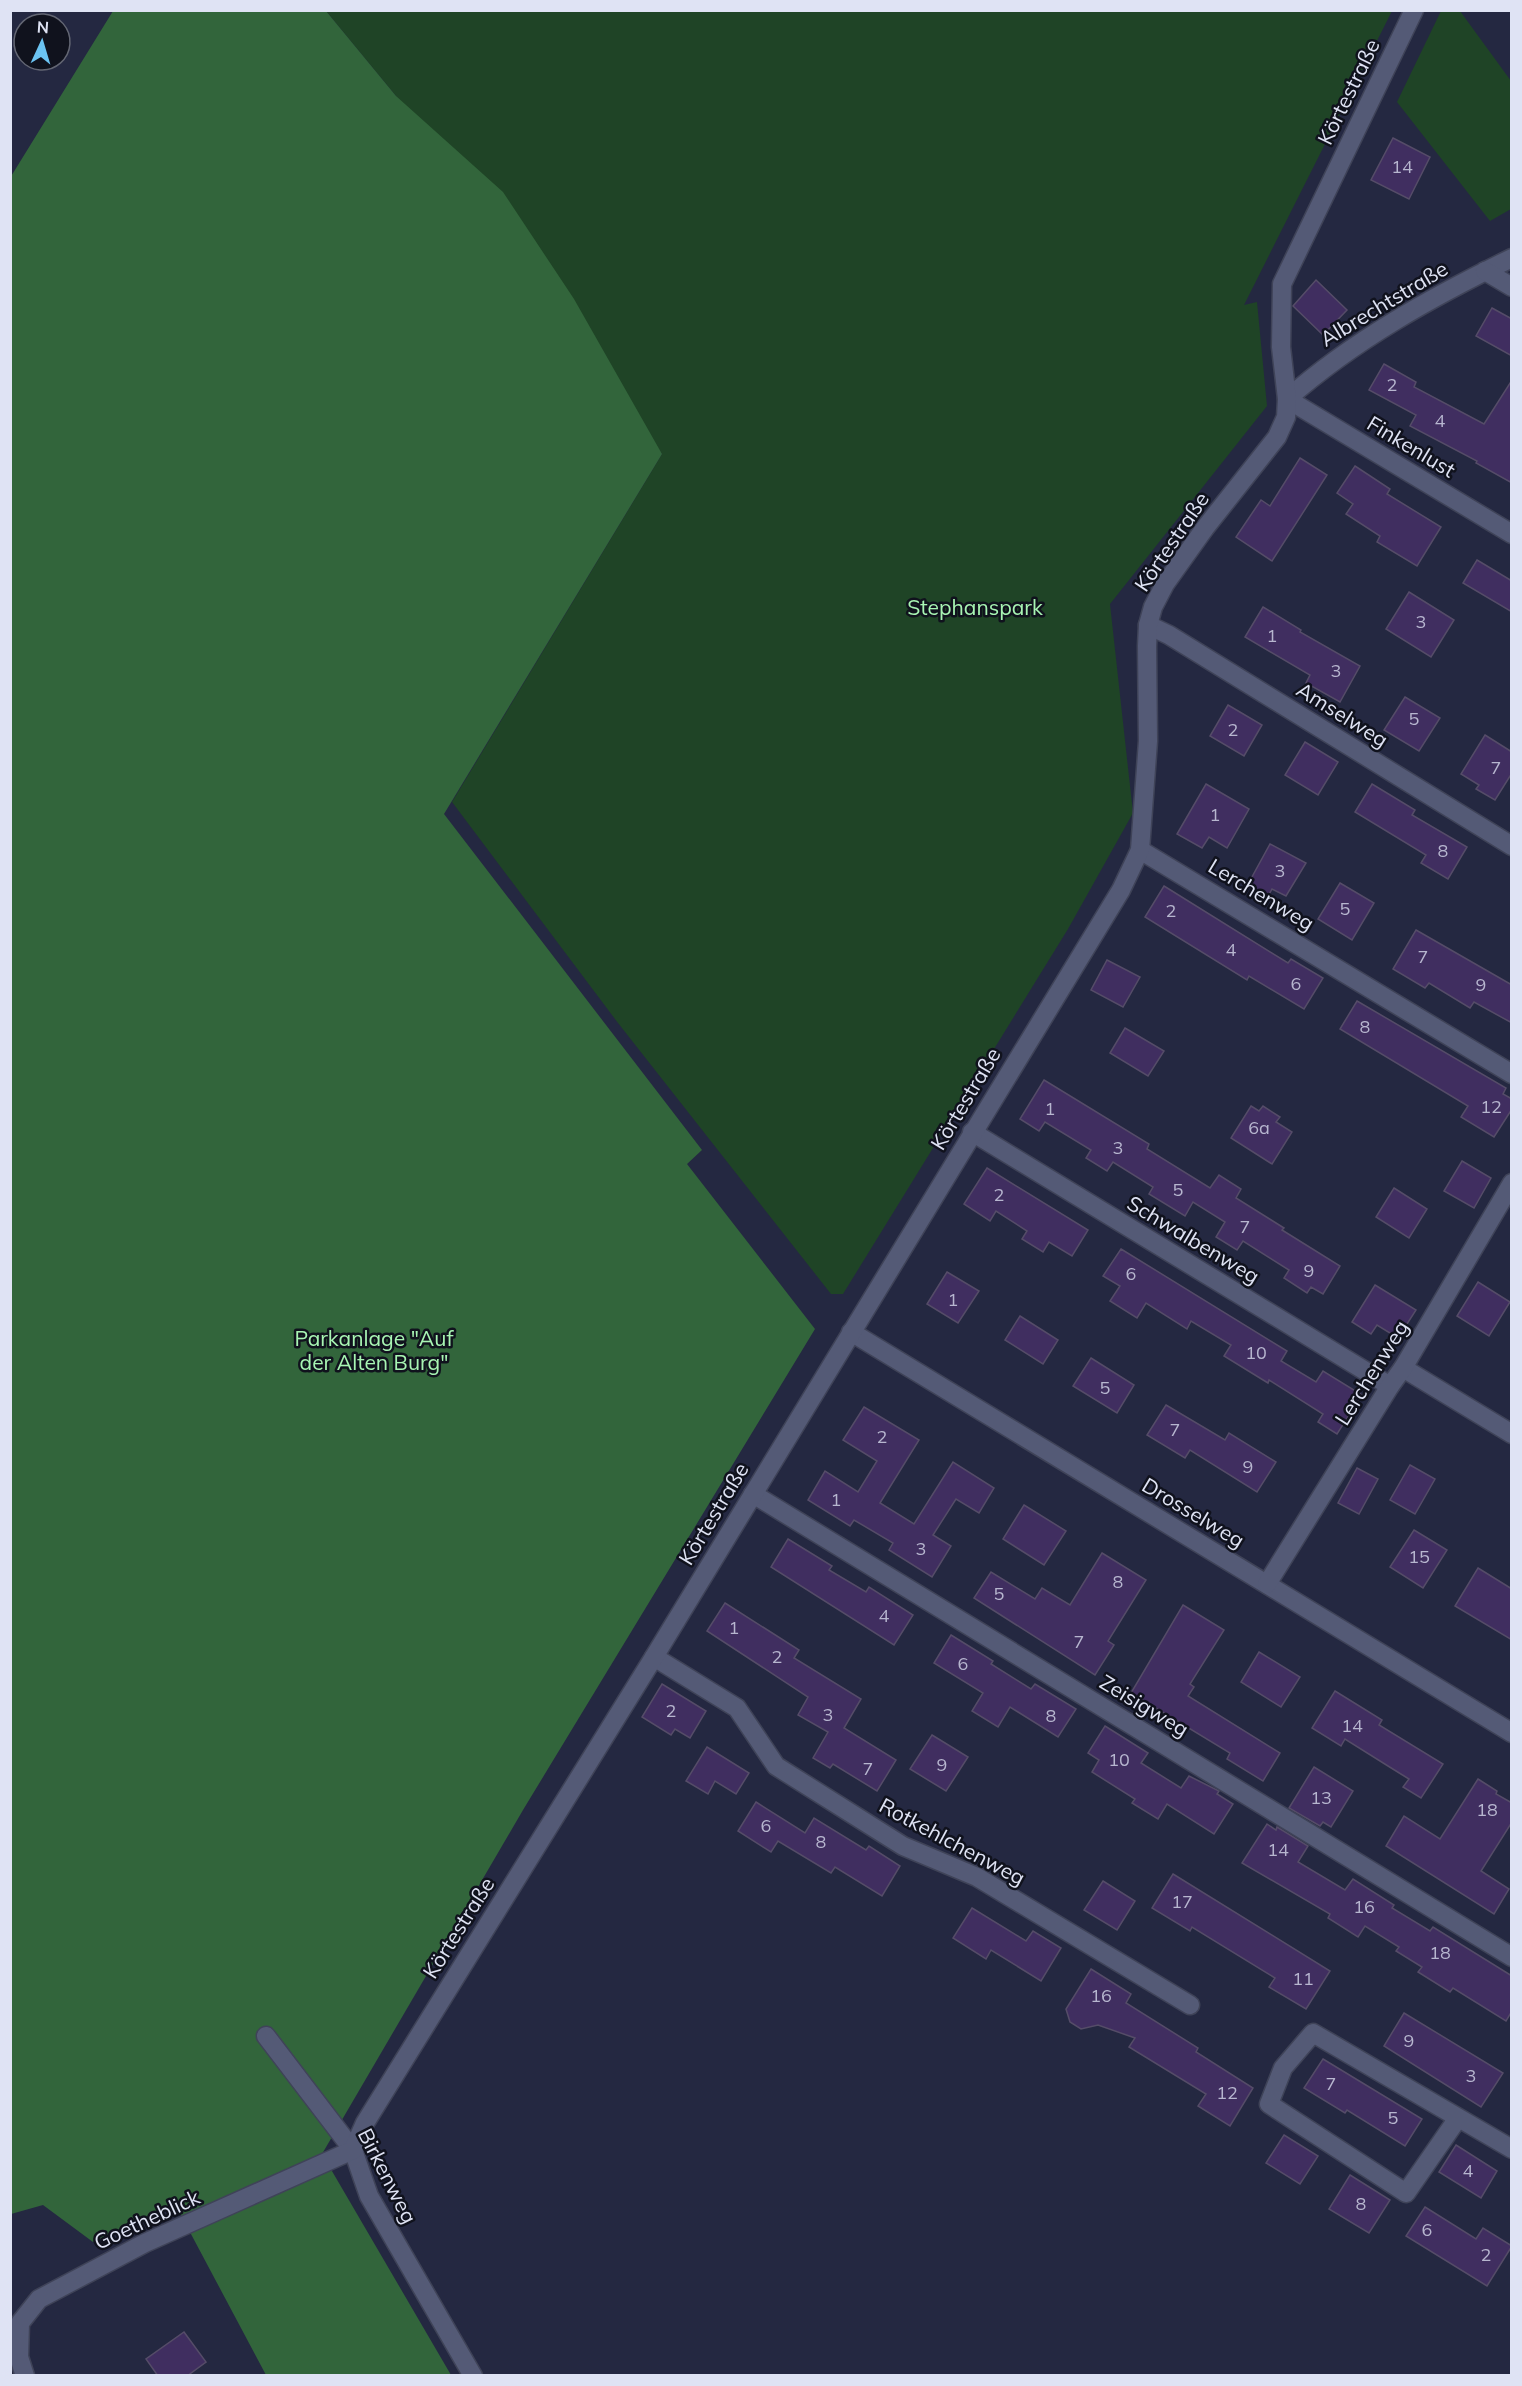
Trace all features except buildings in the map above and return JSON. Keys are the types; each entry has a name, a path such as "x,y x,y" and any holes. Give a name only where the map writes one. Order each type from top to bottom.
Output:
{"street":[{"name":"Körtestraße","path":"353,2150 370,2113 654,1657 1120,890 1140,850 1148,741 1146,646 1153,607 1205,528 1277,437 1286,417 1287,399 1281,346 1282,284 1414,10"},
{"name":"Albrechtstraße","path":"1287,399 1319,371 1399,318 1512,258"},
{"path":"1485,271 1512,287"},
{"name":"Finkenlust","path":"1287,399 1512,534"},
{"name":"Amselweg","path":"1148,626 1169,635 1512,846"},
{"name":"Lerchenweg","path":"1140,850 1512,1074"},
{"name":"Schwalbenweg","path":"972,1132 1390,1386"},
{"name":"Lerchenweg","path":"1267,1584 1403,1368 1512,1183"},
{"name":"Drosselweg","path":"851,1332 1512,1733"},
{"path":"1403,1368 1512,1434"},
{"name":"Zeisigweg","path":"753,1494 1512,1958"},
{"name":"Rotkehlchenweg","path":"654,1657 737,1708 776,1766 903,1846 977,1877 1190,2006"},
{"path":"1458,2118 1406,2193 1269,2104 1283,2068 1313,2033 1512,2149"},
{"name":"Birkenweg","path":"266,2036 353,2150 369,2196 473,2376"},
{"name":"Goetheblick","path":"25,2376 19,2357 20,2323 39,2299 145,2243 353,2150"}],"green space":[{"name":"Parkanlage \"Auf der Alten Burg\"","path":"113,11 326,11 396,96 503,192 574,299 662,454 444,814 702,1150 687,1164 815,1329 523,1810 322,2154 451,2375 266,2375 175,2204 93,2242 43,2205 11,2214 10,178"},
{"name":"Stephanspark","path":"326,11 1392,11 1244,305 1257,302 1267,406 1110,604 1133,813 1068,929 843,1294 831,1294 618,1023 452,802 662,454 396,96"},
{"path":"1441,11 1460,11 1511,81 1511,209 1490,221 1397,102"}]}
